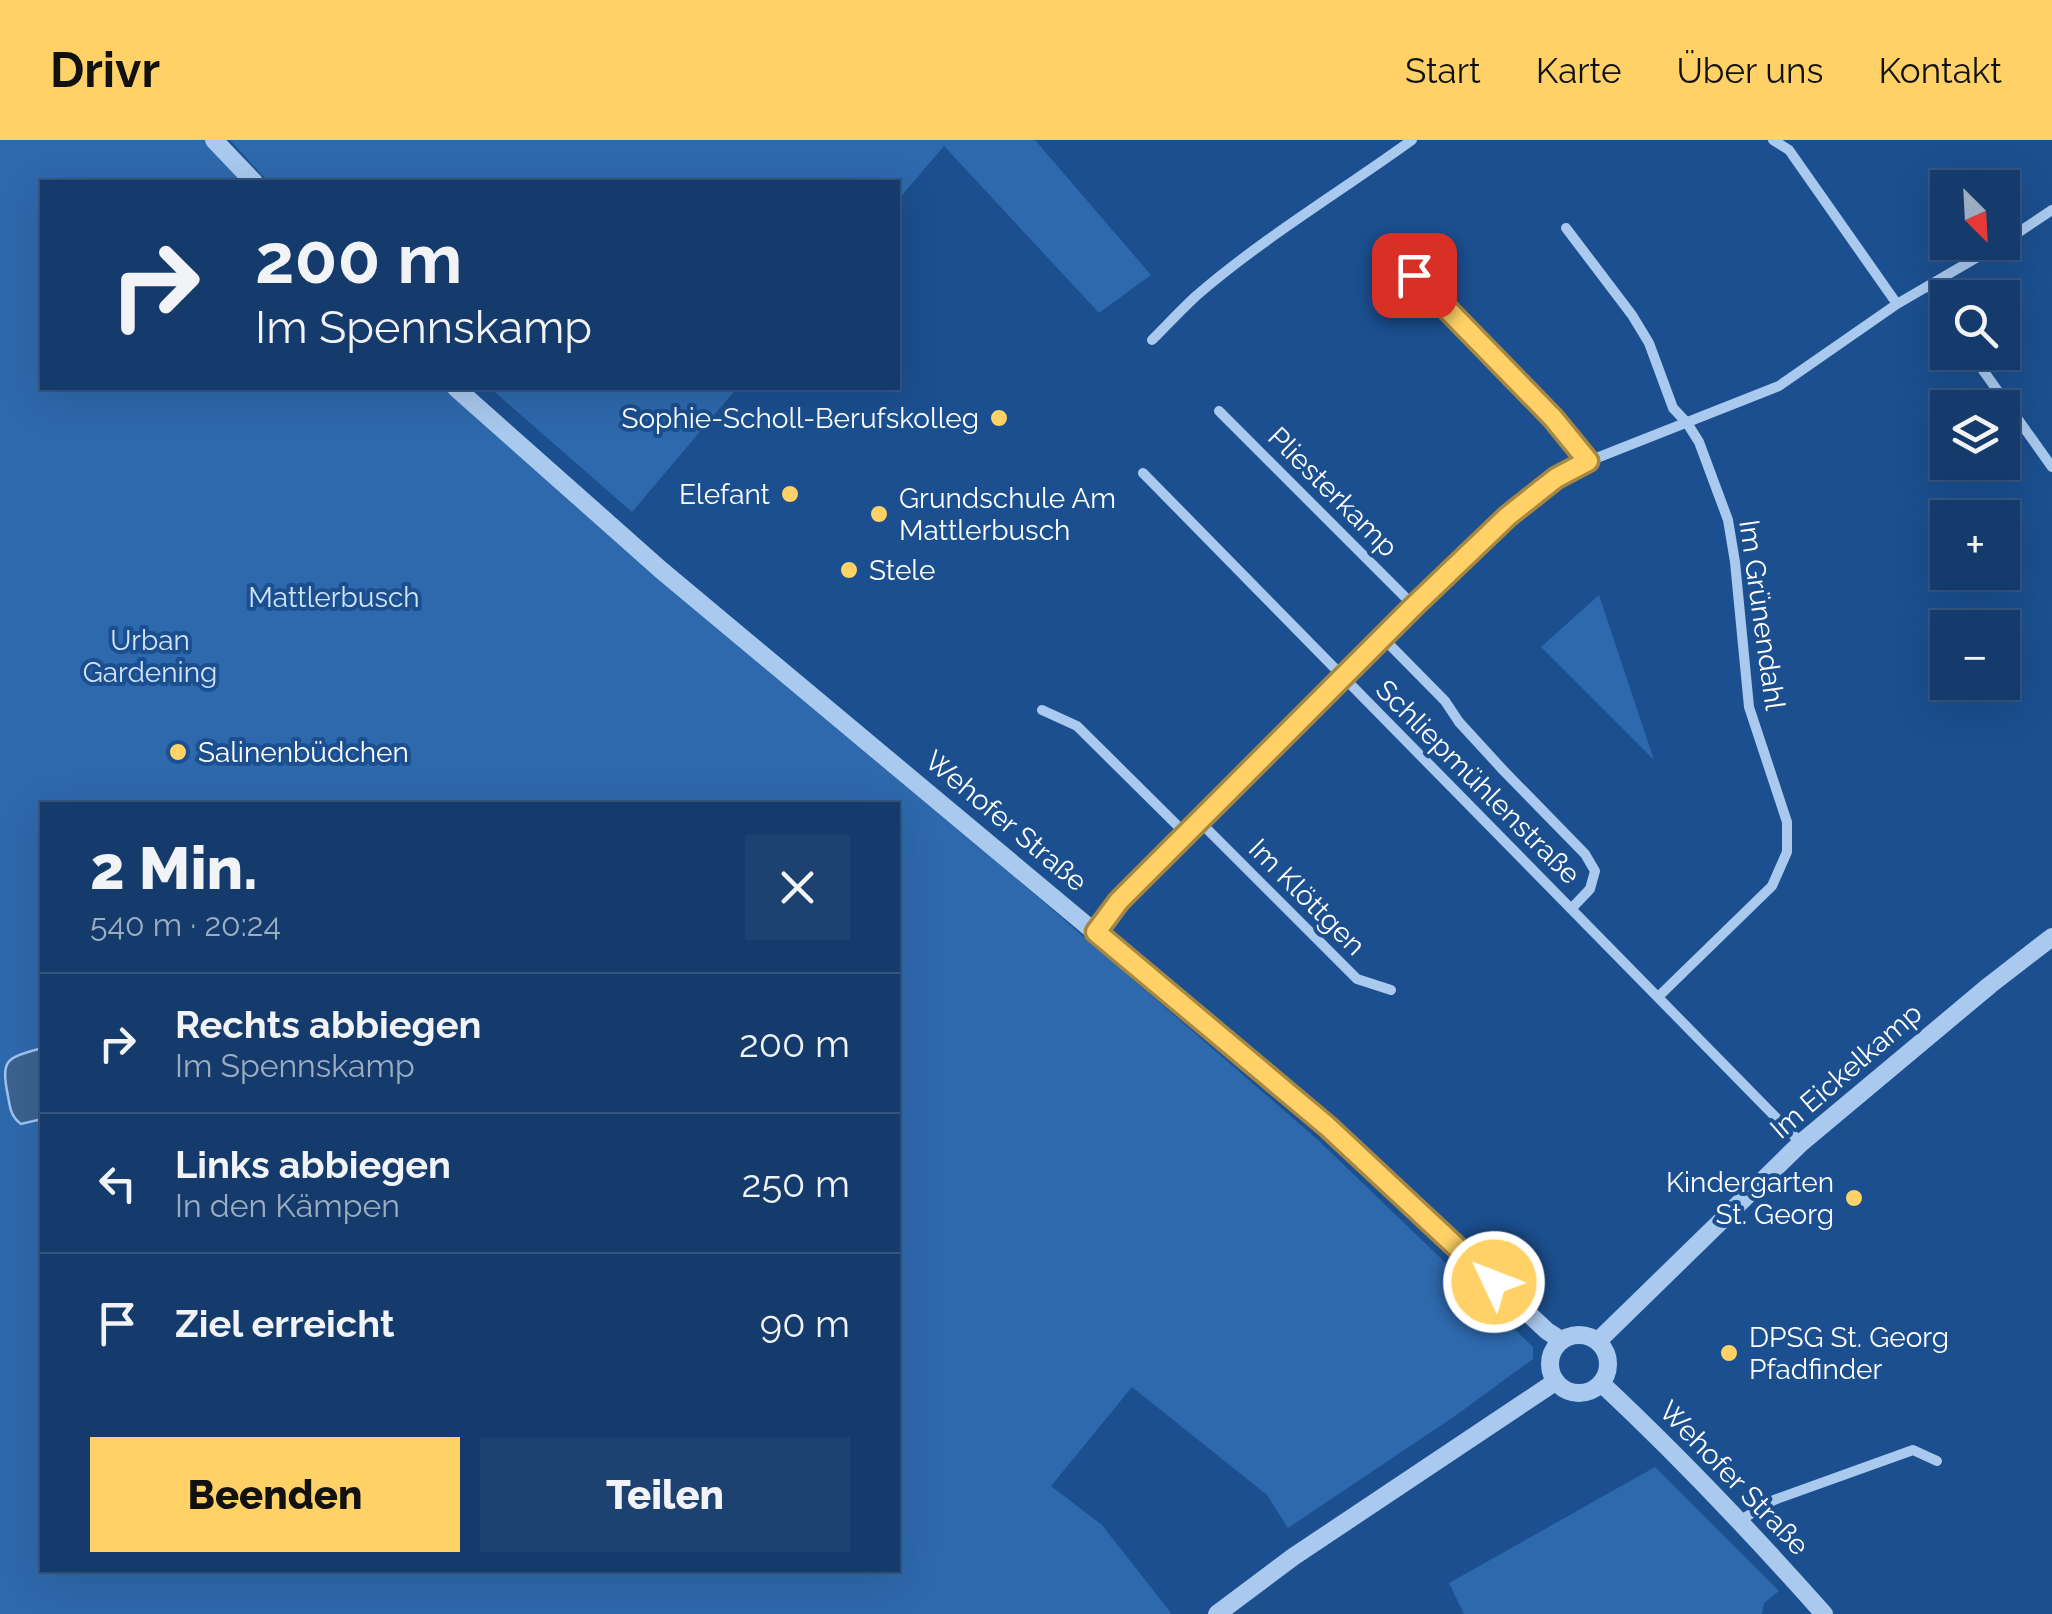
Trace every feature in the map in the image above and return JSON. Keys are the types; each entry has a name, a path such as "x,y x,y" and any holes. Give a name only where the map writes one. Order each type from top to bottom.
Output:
{"street":[{"path":"214,140 252,180"},
{"path":"1152,340 1222,274 1412,140"},
{"path":"1774,140 1789,150 1897,304"},
{"path":"1940,280 2052,210"},
{"name":"Im Grünendahl","path":"1566,228 1649,343 1673,408 1698,442 1728,520 1749,707 1787,822 1786,852 1772,886 1658,998"},
{"path":"1395,255 1553,418 1588,461"},
{"path":"1096,932 1119,901 1414,606 1533,494 1588,461 1779,386 1897,304 1930,286"},
{"path":"1983,370 2052,467"},
{"name":"Wehofer Straße","path":"458,390 661,570 1327,1126 1561,1340"},
{"name":"Pliesterkamp","path":"1219,411 1414,606"},
{"name":"Schliepmühlenstraße","path":"1144,472 1801,1143"},
{"name":"Schliepmühlenstraße","path":"1384,638 1445,700 1502,770 1585,854 1595,871 1590,889 1572,908"},
{"path":"1042,710 1077,726 1186,834"},
{"name":"Im Klöttgen","path":"1199,821 1357,979 1391,990"},
{"name":"Im Eickelkamp","path":"1598,1341 1801,1143 2052,937"},
{"path":"1580,1334 1598,1341 1608,1361 1601,1383 1578,1393 1555,1382 1550,1360 1561,1340 1580,1334"},
{"path":"1217,1614 1293,1557 1555,1382"},
{"name":"Wehofer Straße","path":"1601,1383 1739,1521 1824,1614"},
{"path":"1739,1521 1774,1500 1913,1450 1936,1461"}],"green space":[{"name":"Mattlerbusch","path":"0,140 207,140 245,180 40,180 40,390 453,390 1318,1140 1533,1347 1533,1359 1288,1528 1267,1495 1132,1387 1051,1486 1102,1525 1170,1614 0,1614"},
{"path":"230,140 1035,140 1151,275 1099,313 944,146 900,198 900,180 266,180"},
{"path":"492,390 735,390 632,512"},
{"path":"1599,595 1654,760 1541,647"},
{"path":"1655,1467 1779,1591 1764,1603 1762,1614 1464,1614 1449,1583"}],"shaded area":[{"path":"40,1049 40,1119 21,1124 10,1108 5,1073 14,1057"}],"place":[{"name":"Sophie-Scholl-Berufskolleg","path":"999,418"},
{"name":"Elefant","path":"790,494"},
{"name":"Grundschule Am Mattlerbusch","path":"879,514"},
{"name":"Stele","path":"849,570"},
{"name":"Salinenbüdchen","path":"178,752"},
{"name":"Kindergarten St. Georg","path":"1854,1198"},
{"name":"DPSG St. Georg Pfadfinder","path":"1729,1353"}],"route":[{"path":"1414,275 1553,418 1588,461 1556,478 1508,516 1119,901 1096,932 1327,1126 1494,1282"}],"park label":[{"name":"Urban Gardening","path":"150,656"}]}
